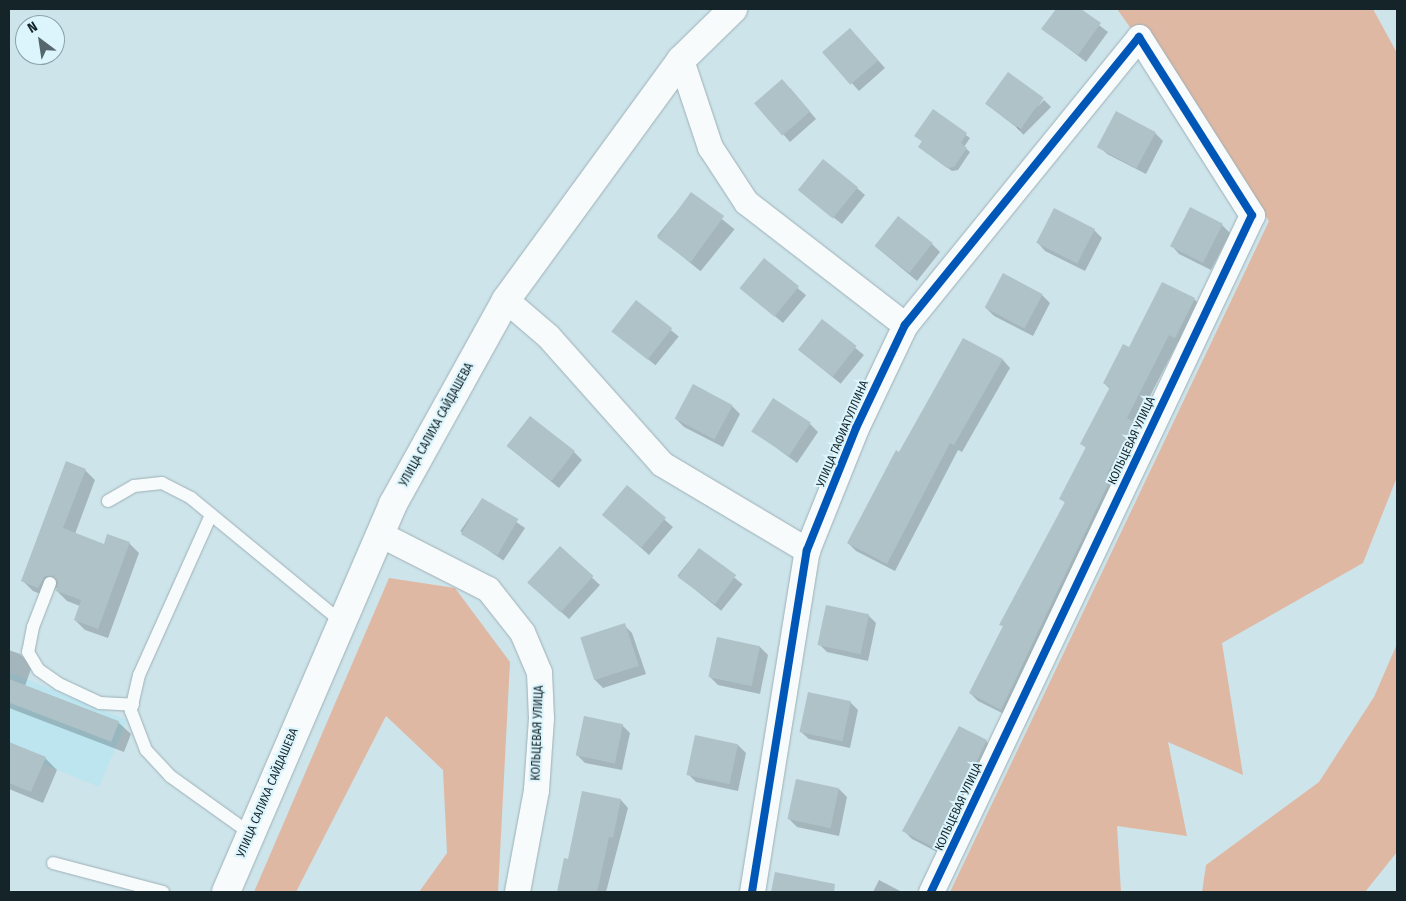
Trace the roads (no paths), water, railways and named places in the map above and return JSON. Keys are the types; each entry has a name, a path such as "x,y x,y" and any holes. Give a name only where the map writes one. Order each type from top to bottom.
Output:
{"street":[{"name":"УЛИЦА САЛИХА САЙДАШЕВА","path":"226,892 393,504 506,300 681,60 733,9"},
{"name":"КОЛЬЦЕВАЯ УЛИЦА","path":"931,892 1252,215 1138,37 1120,57"},
{"name":"УЛИЦА ГАФИАТУЛЛИНА","path":"752,892 807,550 856,428 906,325 1120,57"},
{"path":"681,60 710,147 746,202 906,325"},
{"path":"506,300 548,336 662,464 807,550"},
{"name":"КОЛЬЦЕВАЯ УЛИЦА","path":"380,534 488,589 522,632 539,672 541,718 536,790 518,892"}],"lane":[{"path":"108,501 134,486 162,483 191,498 342,622"},
{"path":"210,515 139,675 132,711 146,750 170,776 251,834"},
{"path":"50,583 33,627 28,652 39,670 60,684 100,702 132,705"},
{"path":"53,863 163,892"}]}
